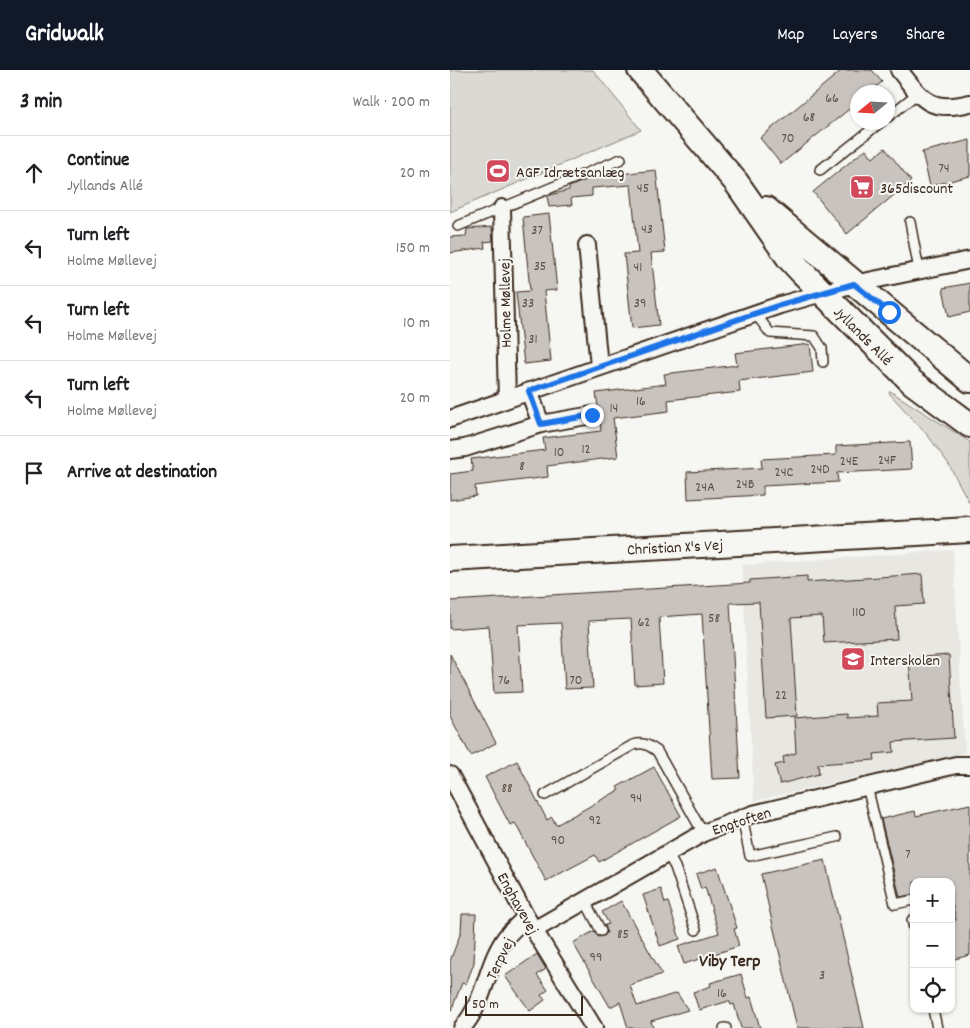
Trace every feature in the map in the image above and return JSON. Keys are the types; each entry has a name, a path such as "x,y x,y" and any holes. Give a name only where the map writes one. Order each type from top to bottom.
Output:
{"street":[{"name":"Jyllands Allé","path":"640,70 736,182 789,258 912,382 970,425"},
{"path":"899,70 918,94 938,107 970,104"},
{"name":"Jyllands Allé","path":"736,182 854,284 970,380"},
{"name":"Holme Møllevej","path":"502,208 507,399"},
{"path":"587,245 600,366"},
{"path":"450,419 600,366 822,292 970,260"},
{"path":"529,391 541,424"},
{"path":"451,446 541,424 592,415"},
{"name":"Christian X's Vej","path":"900,532 970,516"},
{"name":"Christian X's Vej","path":"450,558 900,532 970,530"},
{"name":"Engtoften","path":"530,924 585,901 703,833 742,818 956,765 970,765"},
{"name":"Enghavevej","path":"451,781 530,924 594,1028"},
{"name":"Terpvej","path":"462,1028 472,1017 506,938 530,924"}],"lane":[{"path":"895,112 918,94"},
{"path":"820,170 871,130"},
{"path":"458,226 621,159"},
{"path":"910,222 919,270"},
{"path":"755,314 770,333 814,336 822,348 823,362"},
{"path":"545,795 633,745 648,744 657,751 703,833"},
{"path":"867,786 895,904 910,901"},
{"path":"742,818 750,856 837,837"},
{"path":"667,853 675,867 696,930"},
{"path":"585,901 601,931"},
{"path":"934,1013 937,1028"}],"shaded area":[{"name":"AGF Idrætsanlæg","path":"450,70 593,70 641,130 450,212"},
{"path":"890,391 970,442 970,504 948,463 929,437 889,393"},
{"name":"Interskolen","path":"953,550 965,753 754,801 742,565"}],"building":[{"path":"842,70 872,70 882,82 878,85 850,85 850,108 781,164 760,138"},
{"path":"970,140 970,176 930,186 922,152"},
{"name":"365discount","path":"885,148 911,181 847,234 813,192 866,149 873,158"},
{"path":"656,170 665,252 651,253 659,325 632,328 624,254 638,253 631,185 592,188 592,196 571,198 572,205 549,207 547,196 569,190 569,187 605,172 619,171 619,174"},
{"path":"549,214 557,290 544,291 551,361 524,364 516,292 530,291 523,217"},
{"path":"492,227 493,241 484,242 485,248 450,253 450,237 466,236 467,229"},
{"path":"970,283 970,312 949,317 943,288"},
{"path":"810,344 813,372 739,381 740,392 668,400 669,411 613,418 618,457 547,466 548,477 475,486 476,496 450,500 450,474 473,471 471,459 545,450 543,438 601,431 600,421 602,414 598,407 596,393 666,384 664,374 737,365 735,353"},
{"path":"910,442 912,469 837,473 838,482 763,486 763,495 688,499 687,472 762,468 761,459 836,455 836,446"},
{"path":"922,574 924,604 895,606 897,639 824,643 822,616 791,618 797,716 766,718 759,602 730,603 740,778 712,779 702,614 659,617 663,683 635,685 631,619 589,621 593,688 565,689 561,623 518,625 522,692 494,693 489,626 450,629 450,601 750,583 750,580 807,576 807,582"},
{"path":"450,654 496,743 471,756 450,716"},
{"path":"949,655 954,738 893,742 894,752 874,754 875,760 818,764 819,774 780,784 775,765 784,763 783,757 796,753 794,718 847,714 847,718 878,716 877,703 912,701 909,658"},
{"path":"517,761 547,820 552,817 556,825 619,790 617,787 654,767 681,816 599,862 595,855 546,881 515,823 510,825 485,777"},
{"path":"970,804 970,955 955,959 955,878 910,878 910,895 900,897 881,819 915,811 916,816"},
{"path":"825,860 864,1028 797,1028 761,874"},
{"path":"717,867 737,928 734,929 739,946 684,964 678,946 719,933 705,887 701,889 696,874"},
{"path":"661,889 665,903 668,902 680,939 660,946 643,895"},
{"path":"621,901 662,974 630,985 637,1006 677,993 688,1010 651,1021 653,1028 628,1028 620,1002 610,1007 573,943 594,931 598,937 604,936 607,932 605,925 609,924 602,912"},
{"path":"462,914 476,914 474,963 466,984 462,983 451,1011 450,961 461,932"},
{"path":"537,954 546,969 537,975 548,990 541,995 545,1000 530,1011 505,976"},
{"path":"741,974 748,998 751,997 760,1028 741,1028 734,1004 731,1005 729,1001 699,1010 693,992 711,986 710,983"}],"place":[{"name":"AGF Idrætsanlæg","path":"498,171"},
{"name":"365discount","path":"862,187"},
{"name":"Interskolen","path":"853,659"}],"district":[{"name":"Viby Terp","path":"730,960"}],"route":[{"path":"592,415 541,424 529,391 780,305 854,284 889,312"}]}
